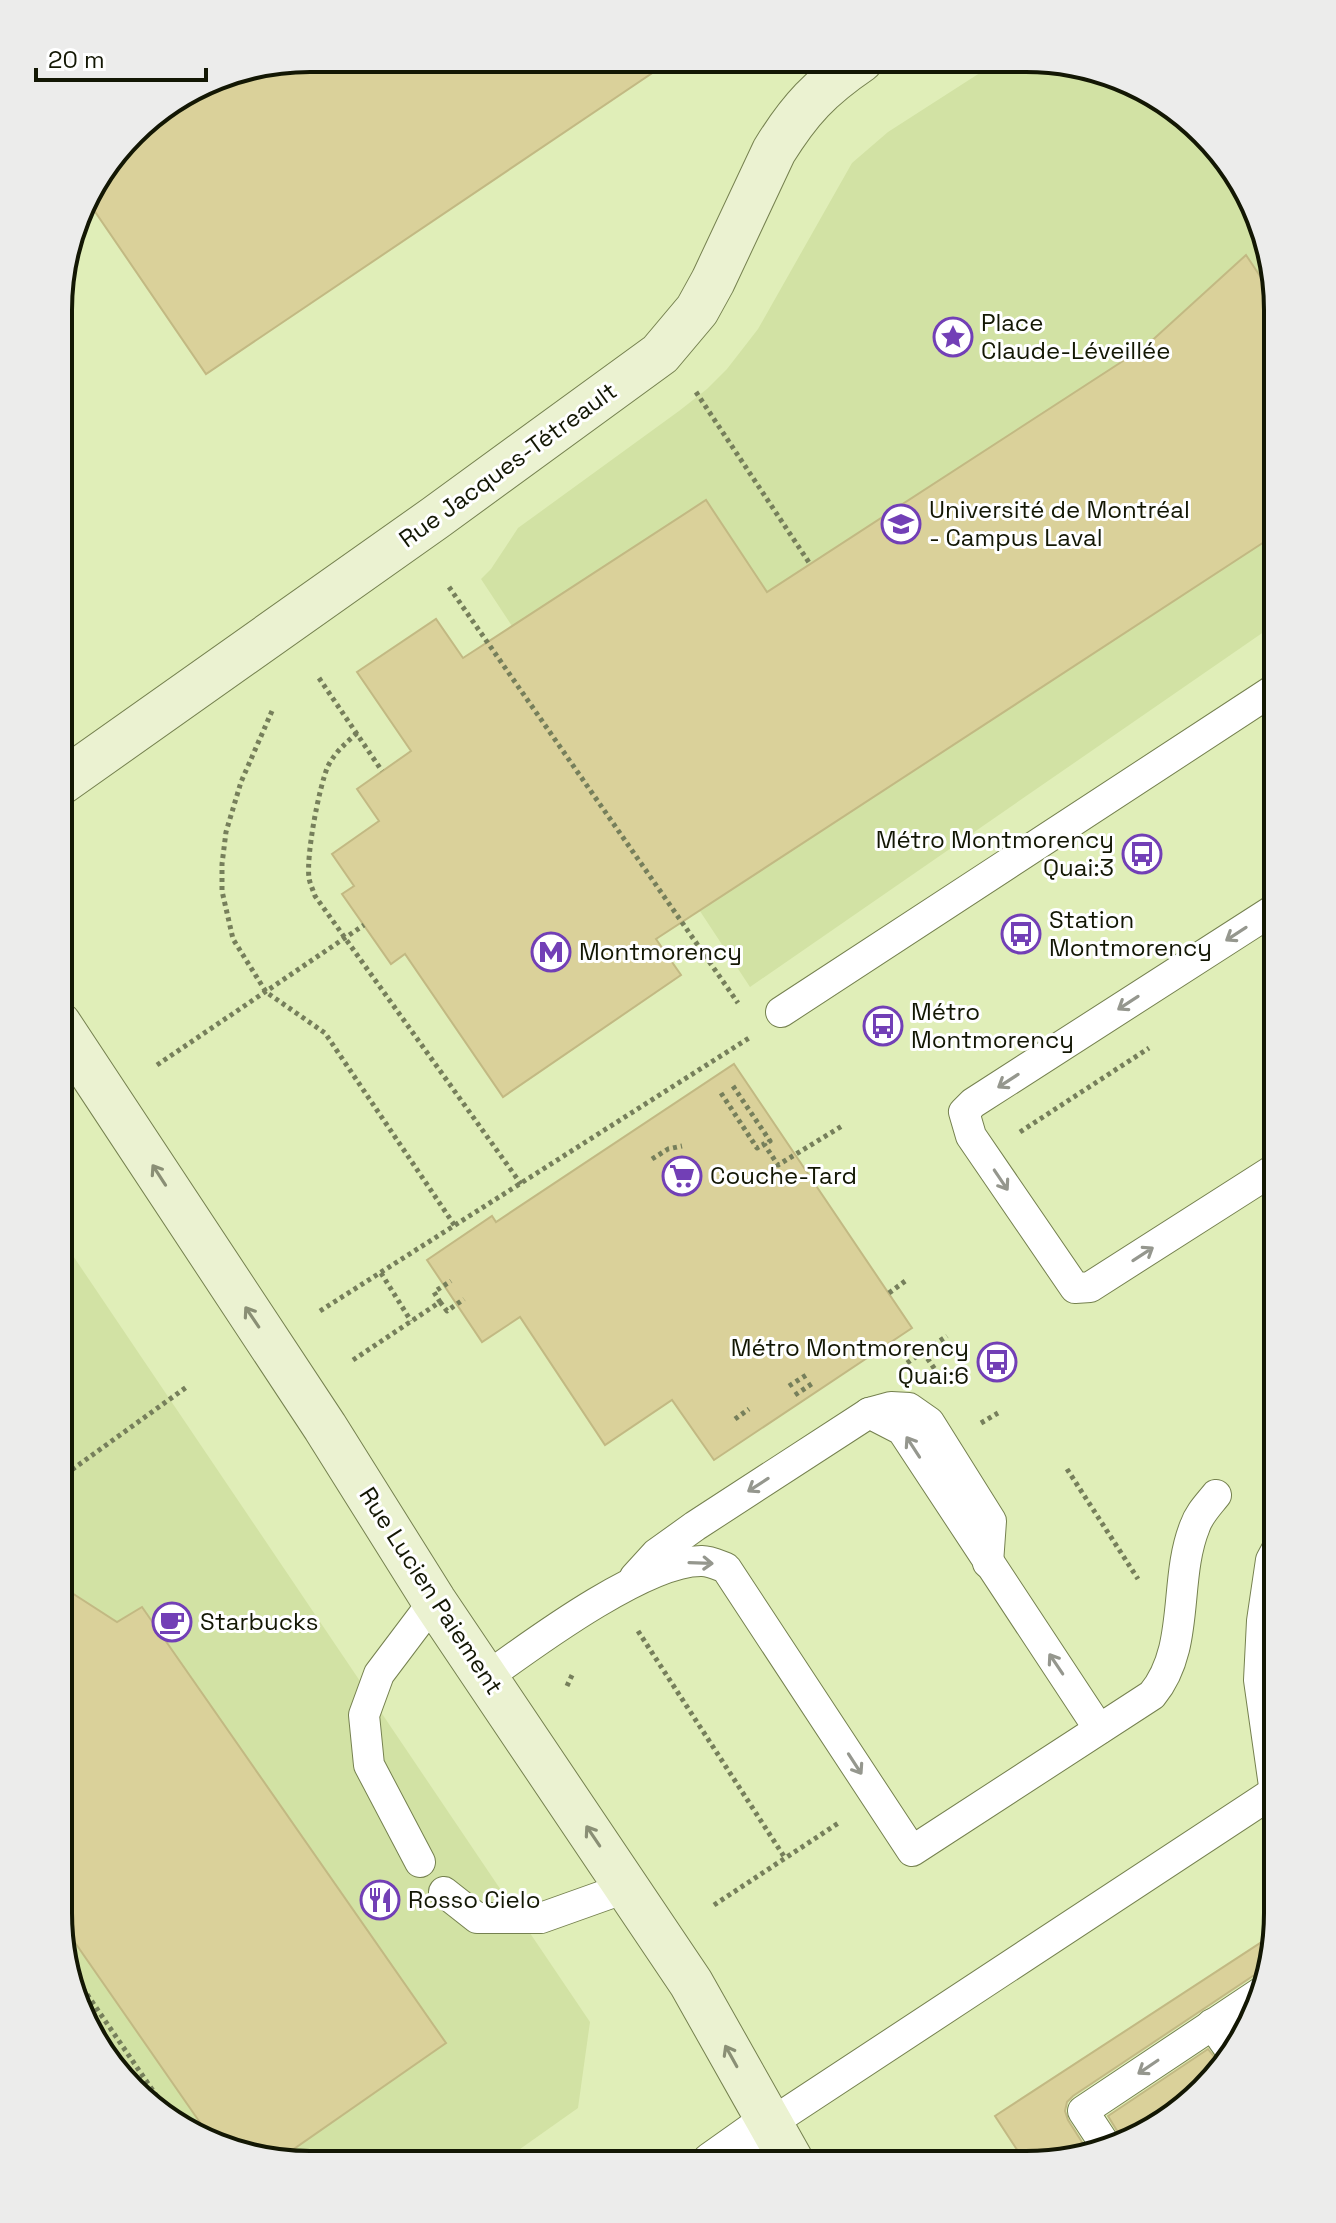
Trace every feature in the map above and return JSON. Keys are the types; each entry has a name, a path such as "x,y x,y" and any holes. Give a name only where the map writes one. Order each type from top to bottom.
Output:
{"street":[{"name":"Rue Jacques-Tétreault","path":"72,775 435,518 660,354 682,330 708,291 785,132 810,99 845,72"},
{"name":"Rue Lucien Paiement","path":"72,1044 333,1440 434,1601 691,1983 785,2151"},
{"path":"731,2151 768,2125"}],"lane":[{"path":"781,1012 1264,696"},
{"path":"1263,1176 1090,1287 1075,1288 971,1136 964,1112 973,1103 1264,916"},
{"path":"487,1677 628,1584 656,1554 695,1526 869,1413 891,1407 909,1408 929,1422 991,1521 988,1563 1099,1729"},
{"path":"628,1584 692,1562 705,1561 726,1568 912,1851 1152,1695 1161,1684 1174,1652 1189,1546 1195,1526 1216,1495"},
{"path":"420,1862 369,1765 364,1715 379,1674 434,1601"},
{"path":"1263,1613 1259,1680 1263,1705"},
{"path":"768,2125 1263,1797"},
{"path":"444,1892 477,1918 541,1918 628,1887"},
{"path":"1101,2138 1083,2111 1245,2002"},
{"path":"1212,2024 1225,2043"}],"path":[{"path":"694,388 810,564"},
{"path":"449,587 740,1006"},
{"path":"319,678 382,771"},
{"path":"272,711 241,782 226,832 222,891 233,939 266,992 325,1033 455,1226"},
{"path":"357,733 337,751 327,768 309,860 309,881 315,896 521,1184"},
{"path":"157,1065 364,925"},
{"path":"320,1311 758,1032"},
{"path":"721,1093 757,1148 770,1141 733,1086"},
{"path":"764,1144 778,1165 842,1126"},
{"path":"652,1159 668,1149 682,1146"},
{"path":"381,1273 411,1321"},
{"path":"889,1293 908,1279"},
{"path":"451,1281 434,1292 440,1302 447,1311 464,1299"},
{"path":"353,1360 440,1302"},
{"path":"898,1368 947,1336"},
{"path":"789,1386 808,1374"},
{"path":"795,1395 813,1383"},
{"path":"72,1470 188,1386"},
{"path":"735,1419 749,1409"},
{"path":"1067,1469 1142,1586"},
{"path":"634,1625 785,1858"},
{"path":"567,1686 580,1660"},
{"path":"714,1905 845,1819"},
{"path":"87,1994 154,2092"}],"shaded area":[{"name":"Université de Montréal - Campus Laval","path":"981,72 1057,74 1117,90 1145,104 1171,121 1215,165 1246,219 1259,264 1263,295 1264,632 750,987 481,579 518,528 679,411 727,369 758,329 852,163 888,132"},
{"path":"72,1254 590,2022 578,2108 517,2151 279,2149 219,2133 165,2102 121,2058 104,2032 80,1974 72,1913"}],"building":[{"path":"295,73 653,73 206,374 94,211 112,178 131,153 178,112 219,90 249,80"},
{"path":"1246,255 1261,277 1264,310 1264,542 656,939 681,975 503,1097 405,954 391,964 342,894 354,886 332,854 379,821 357,789 411,751 357,672 436,619 463,658 706,500 767,592 1146,346"},
{"path":"734,1064 912,1328 714,1460 672,1400 605,1445 520,1317 482,1342 427,1260 492,1216 496,1222"},
{"path":"72,1593 117,1622 142,1607 446,2043 292,2150 249,2143 201,2124 75,1942 72,1913"},
{"path":"1261,1942 1255,1976 1067,2102 1065,2111 1068,2120 1083,2144 1018,2151 995,2116"},
{"path":"1208,2049 1215,2057 1183,2092 1145,2119 1118,2132 1108,2116"}],"place":[{"name":"Place Claude-Léveillée","path":"953,337"},
{"name":"Université de Montréal - Campus Laval","path":"901,524"},
{"name":"Métro Montmorency Quai:3","path":"1142,854"},
{"name":"Station Montmorency","path":"1021,934"},
{"name":"Montmorency","path":"551,952"},
{"name":"Métro Montmorency","path":"883,1026"},
{"name":"Couche-Tard","path":"682,1176"},
{"name":"Métro Montmorency Quai:6","path":"997,1362"},
{"name":"Starbucks","path":"172,1622"},
{"name":"Rosso Cielo","path":"380,1900"}]}
